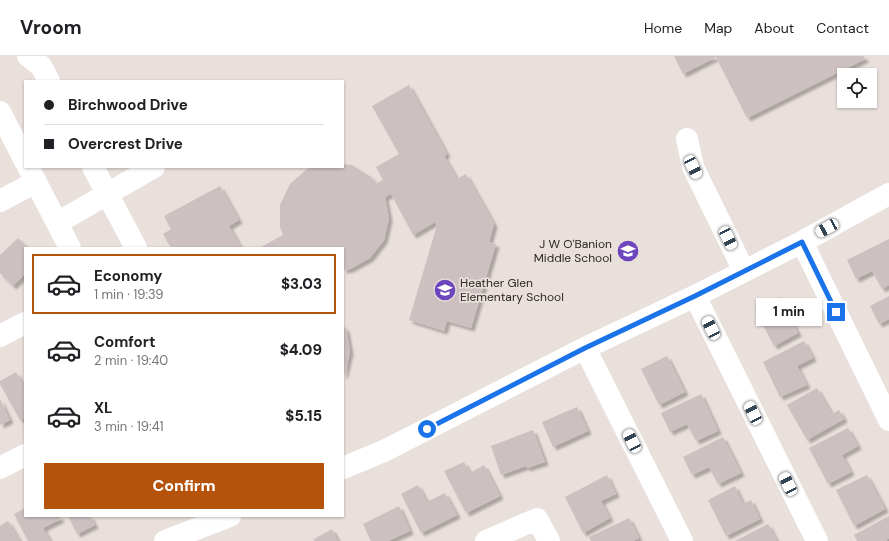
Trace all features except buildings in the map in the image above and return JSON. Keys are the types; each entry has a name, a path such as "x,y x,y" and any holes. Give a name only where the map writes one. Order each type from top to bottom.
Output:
{"street":[{"path":"28,56 41,66 48,80"},
{"path":"0,112 24,159"},
{"path":"687,139 693,167 744,271"},
{"path":"94,168 135,247"},
{"path":"57,223 152,168"},
{"path":"0,201 32,175 69,247"},
{"path":"344,468 386,450 585,348 695,296 802,242 889,194"},
{"path":"802,242 889,420"},
{"path":"695,296 817,541"},
{"path":"0,336 24,324"},
{"path":"585,348 682,541"},
{"path":"0,468 24,456"},
{"path":"165,541 209,528 228,517"},
{"path":"486,541 537,519 549,541"}],"place":[{"name":"J W O'Banion Middle School","path":"628,251"},
{"name":"Heather Glen Elementary School","path":"445,290"}],"route":[{"path":"427,429 585,348 695,296 802,242 836,312"}]}
